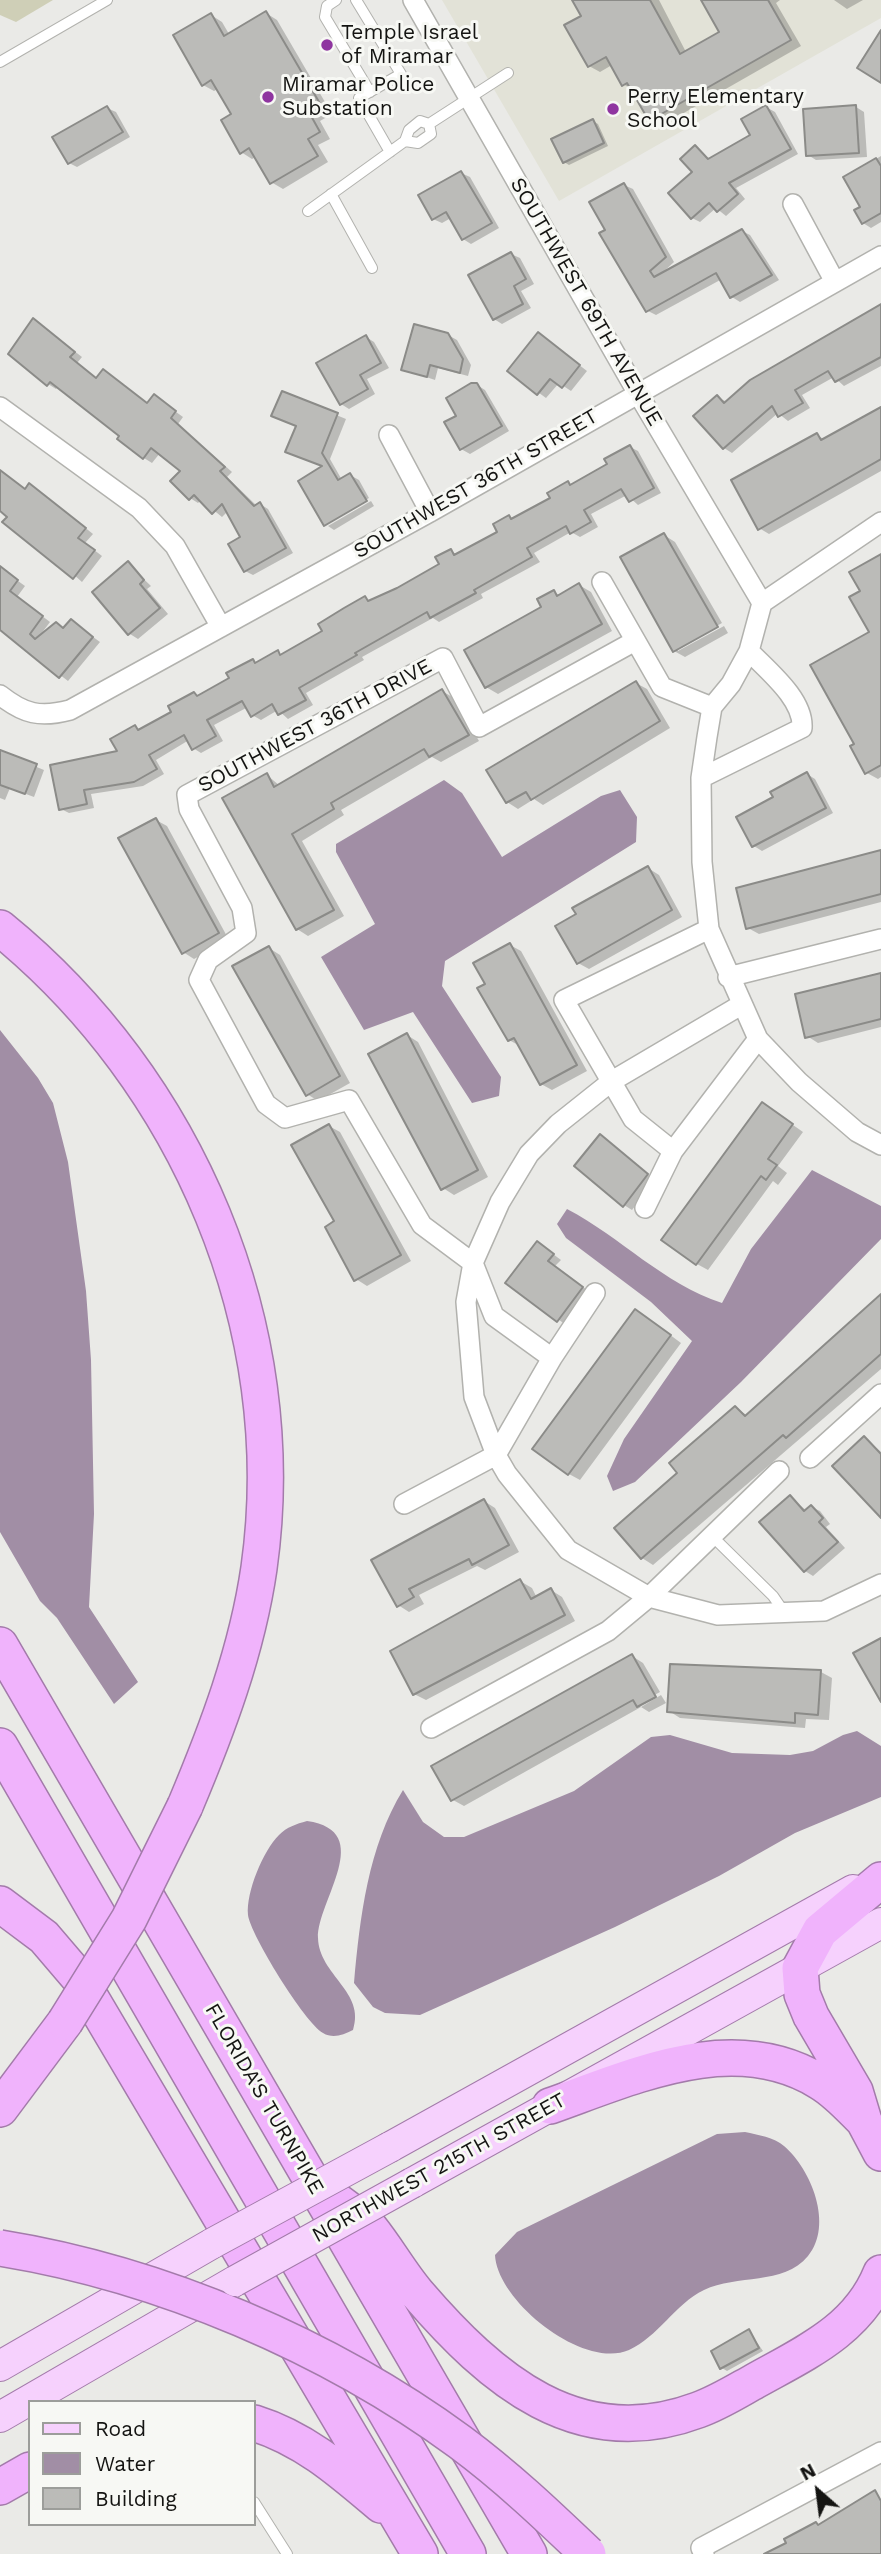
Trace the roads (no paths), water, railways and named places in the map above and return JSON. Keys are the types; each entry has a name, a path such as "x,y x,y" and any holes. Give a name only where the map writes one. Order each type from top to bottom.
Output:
{"highway":[{"path":"0,928 75,999 110,1040 160,1112 205,1196 236,1278 249,1325 258,1371 266,1469 259,1568 235,1670 185,1806 129,1919 65,2022 0,2109"},
{"name":"FLORIDA'S TURNPIKE","path":"0,1645 529,2554"},
{"path":"0,1746 468,2554"},
{"path":"881,1880 820,1931 800,1968 802,1994 811,2016 855,2091 864,2121 881,2152"},
{"path":"0,1905 44,1937 79,1978 420,2554"},
{"path":"550,2106 650,2070 703,2059 741,2059 775,2064 808,2076 828,2087 864,2121"},
{"path":"312,2182 368,2226 414,2290 481,2361 538,2400 578,2417 608,2424 649,2423 688,2413 715,2403 785,2365 829,2339 849,2322 865,2303 881,2273"},
{"path":"0,2248 64,2259 148,2282 242,2319 327,2362 392,2396 461,2443 537,2505 588,2554"},
{"path":"256,2424 307,2446 402,2524"},
{"path":"0,2487 28,2471"}],"main road":[{"name":"NORTHWEST 215TH STREET","path":"0,2366 213,2244 881,1875"},
{"name":"NORTHWEST 215TH STREET","path":"29,2400 235,2281 881,1923"},
{"name":"NORTHWEST 215TH STREET","path":"0,2417 28,2401"}],"street":[{"name":"SOUTHWEST 69TH AVENUE","path":"413,0 637,392 762,603"},
{"path":"793,204 835,282"},
{"name":"SOUTHWEST 36TH STREET","path":"0,695 15,707 45,716 70,710 430,512 637,392 881,256"},
{"path":"0,407 139,508 175,546 221,627"},
{"path":"389,435 430,512"},
{"path":"881,522 762,603 749,651 731,684 712,707 701,778 702,862 709,929 741,1005 758,1039 799,1082 857,1132 881,1145"},
{"path":"602,582 662,687 712,707"},
{"name":"SOUTHWEST 36TH DRIVE","path":"473,1263 422,1225 349,1100 285,1118 267,1104 199,980 208,960 246,933 242,908 189,809 187,795 443,658 479,727 635,641"},
{"path":"701,778 802,728 802,722 789,694 749,651"},
{"path":"673,1151 634,1119 564,1000 709,929"},
{"path":"728,977 881,939"},
{"path":"741,1005 612,1081 558,1124 529,1154 499,1202 473,1263 466,1303 474,1397 496,1455 507,1474 568,1550 649,1597 718,1615 824,1611 881,1584"},
{"path":"645,1208 673,1151 758,1039"},
{"path":"473,1263 494,1316 552,1358"},
{"path":"404,1504 496,1455 552,1358 595,1293"},
{"path":"810,1458 879,1401"},
{"path":"431,1728 608,1631 649,1597 779,1471"},
{"path":"704,2554 701,2548 881,2452"}],"lane":[{"path":"0,62 107,0"},
{"path":"336,0 327,6 325,17 370,92"},
{"path":"356,0 401,74 359,98 390,152"},
{"path":"429,124 508,72"},
{"path":"308,211 405,141 409,130 420,121 429,124"},
{"path":"405,141 418,143 431,134 429,124"},
{"path":"331,194 372,268"},
{"path":"712,1536 773,1596 784,1613"},
{"path":"256,2505 287,2554"}],"water":[{"path":"444,780 462,793 502,857 601,796 620,790 637,817 636,842 445,961 442,986 501,1077 499,1096 472,1103 413,1012 364,1030 321,957 375,924 336,852 336,844"},
{"path":"0,1030 38,1078 53,1103 68,1162 86,1291 91,1360 94,1514 89,1607 138,1682 114,1704 57,1618 40,1601 0,1532"},
{"path":"812,1170 881,1206 881,1239 741,1382 635,1482 613,1491 607,1476 624,1439 692,1341 651,1302 566,1238 557,1224 567,1209 680,1284 722,1303 751,1249"},
{"path":"857,1731 881,1746 881,1797 795,1833 719,1876 615,1927 420,2015 385,2013 373,2007 354,1983 363,1908 374,1859 381,1835 403,1790 423,1822 444,1837 464,1837 574,1791 651,1737 670,1735 732,1753 790,1755 813,1751 843,1735"},
{"path":"307,1821 328,1827 338,1838 341,1853 318,1938 326,1963 353,2005 353,2030 338,2036 323,2033 304,2013 268,1958 248,1915 253,1884 267,1851 282,1832"},
{"path":"745,2132 771,2138 784,2146 803,2169 816,2198 819,2229 816,2243 798,2265 773,2276 731,2282 704,2290 684,2303 639,2344 629,2350 610,2354 589,2350 567,2341 526,2311 510,2292 499,2273 495,2255 517,2232 717,2134"}],"place":[{"name":"Temple Israel of Miramar","path":"327,45"},
{"name":"Miramar Police Substation","path":"268,97"},
{"name":"Perry Elementary School","path":"613,109"}]}
